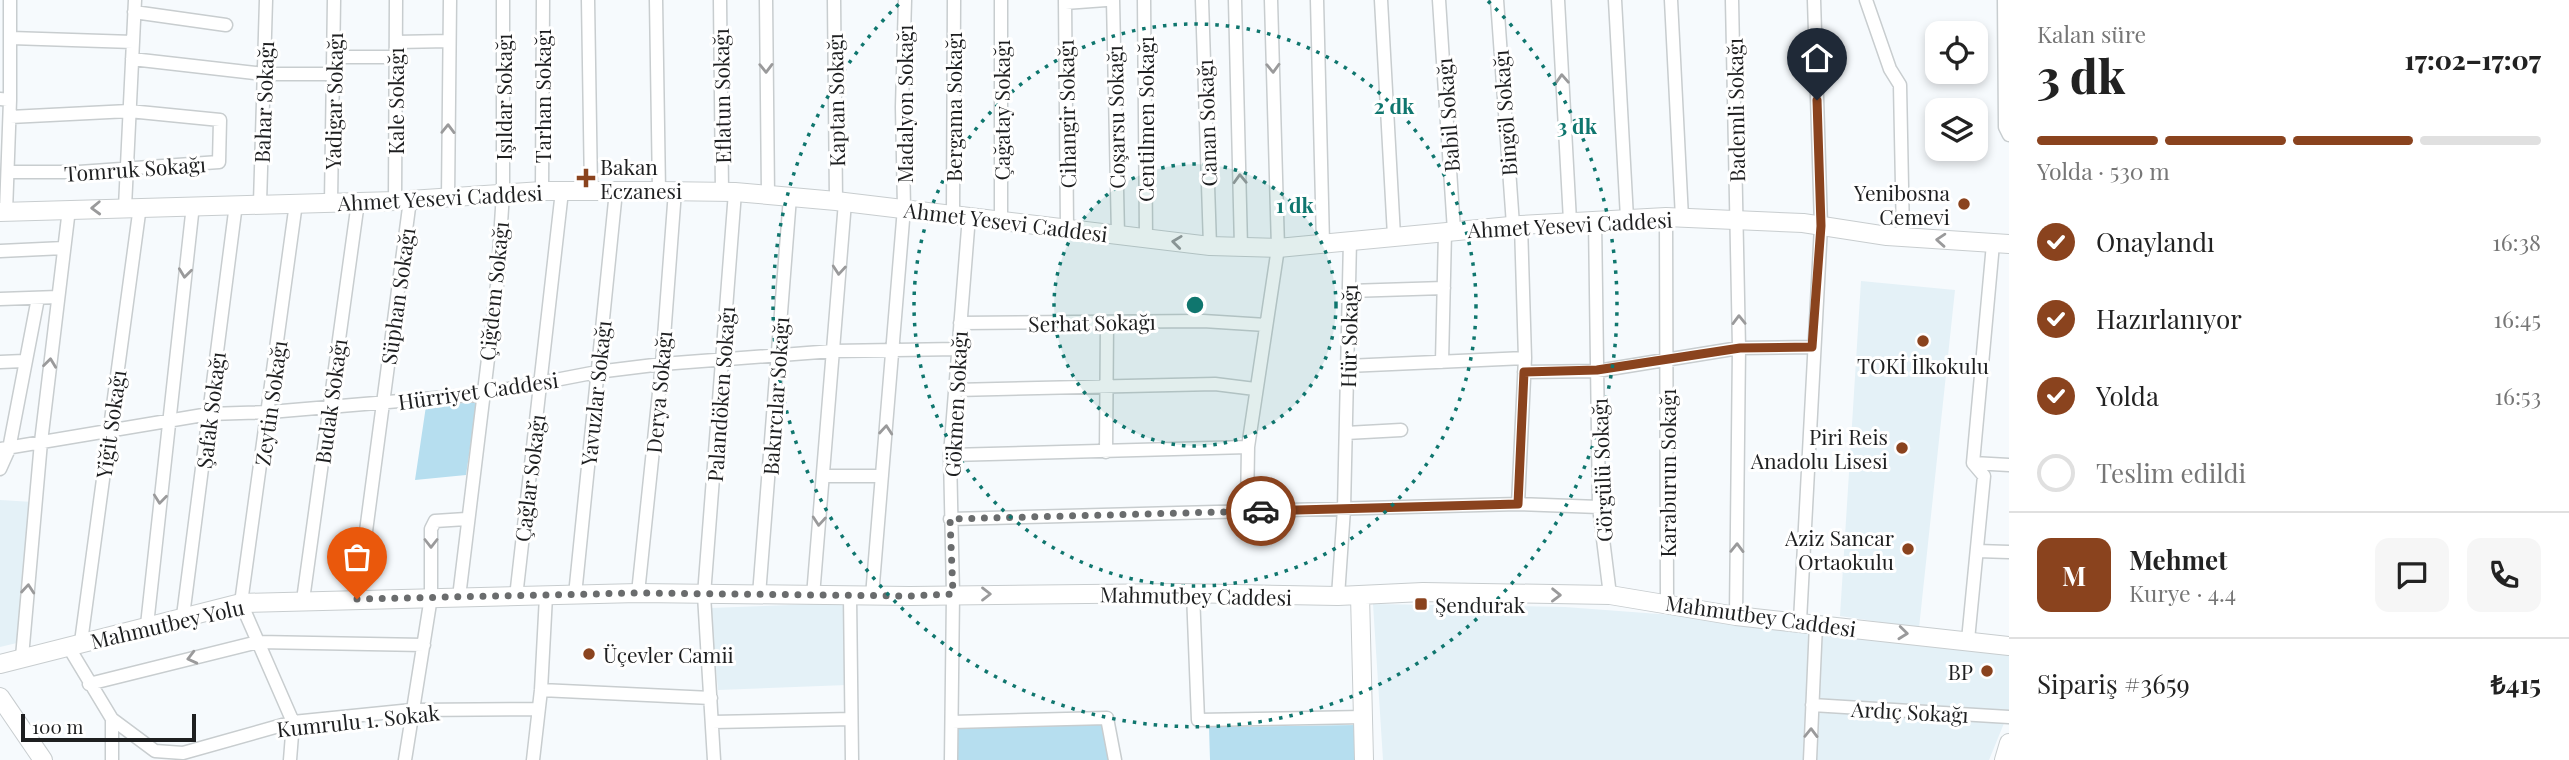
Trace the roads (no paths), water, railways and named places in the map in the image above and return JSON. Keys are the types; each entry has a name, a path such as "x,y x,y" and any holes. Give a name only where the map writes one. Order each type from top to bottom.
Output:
{"street":[{"path":"3,212 9,172 5,153 10,117 5,100 11,38 10,0"},
{"name":"Bahar Sokağı","path":"260,204 266,0"},
{"name":"Yadigar Sokağı","path":"331,202 334,0"},
{"name":"Kale Sokağı","path":"396,0 402,201"},
{"path":"448,198 450,0"},
{"name":"Işıldar Sokağı","path":"503,0 503,193"},
{"name":"Tarhan Sokağı","path":"542,191 543,0"},
{"path":"588,0 591,191"},
{"name":"Derya Sokağı","path":"638,593 662,364 667,191 656,0"},
{"name":"Eflatun Sokağı","path":"720,0 728,192"},
{"path":"766,0 768,195"},
{"name":"Kaptan Sokağı","path":"813,596 833,351 840,201 834,0"},
{"name":"Madalyon Sokağı","path":"872,596 904,208 902,107 905,0"},
{"name":"Bergama Sokağı","path":"954,0 961,215"},
{"name":"Çağatay Sokağı","path":"1001,0 1001,219"},
{"path":"1065,1 1106,0"},
{"name":"Coşarsu Sokağı","path":"1113,0 1118,235"},
{"name":"Centilmen Sokağı","path":"1144,0 1146,238"},
{"name":"Canan Sokağı","path":"1202,0 1210,246"},
{"path":"1235,0 1241,247"},
{"path":"1247,511 1248,447 1278,248 1271,0"},
{"path":"1317,0 1323,243"},
{"path":"1381,0 1394,236"},
{"name":"Babil Sokağı","path":"1439,0 1450,231 1444,288 1443,362"},
{"name":"Bingöl Sokağı","path":"1497,0 1517,225 1525,358 1518,504"},
{"path":"1558,0 1570,221"},
{"path":"1615,0 1627,218"},
{"name":"Karaburun Sokağı","path":"1667,603 1668,357 1674,218 1671,0"},
{"name":"Bademli Sokağı","path":"1732,0 1740,348 1736,616"},
{"path":"1810,760 1808,622 1812,347 1821,226 1814,0"},
{"path":"1866,0 1890,69 1900,86 1903,237"},
{"path":"2004,0 2005,127 2009,135"},
{"name":"Cihangir Sokağı","path":"1065,1 1067,228"},
{"path":"135,6 226,25"},
{"name":"Yiğit Sokağı","path":"75,644 110,429 132,207 127,168 135,6"},
{"path":"11,38 133,42"},
{"path":"396,42 449,41"},
{"path":"333,57 396,57"},
{"path":"132,58 264,74 333,74"},
{"path":"10,117 129,111"},
{"name":"Tomruk Sokağı","path":"9,172 219,162 220,120 129,111"},
{"name":"Ahmet Yesevi Caddesi","path":"3,212 402,201 542,191 667,191 728,192 840,201 1210,246 1278,248 1517,225 1627,218 1737,220 2001,244"},
{"name":"Çağlar Sokağı","path":"516,597 562,191"},
{"name":"Yavuzlar Sokağı","path":"575,595 616,191"},
{"name":"Palandöken Sokağı","path":"714,760 704,595 723,359 728,192"},
{"name":"Çiğdem Sokağı","path":"459,597 466,519 497,285 503,193"},
{"name":"Bakırcılar Sokağı","path":"759,595 790,197"},
{"name":"Süphan Sokağı","path":"357,599 383,403 402,201"},
{"name":"Budak Sokağı","path":"303,600 358,202"},
{"name":"Zeytin Sokağı","path":"242,603 270,412 296,203"},
{"name":"Şafak Sokağı","path":"183,616 236,204"},
{"path":"147,625 193,205"},
{"path":"22,657 41,442 69,209"},
{"name":"Gökmen Sokağı","path":"951,760 953,594 950,455 960,323 961,215"},
{"name":"Görgülü Sokağı","path":"1595,219 1599,507 1610,595"},
{"name":"Hür Sokağı","path":"1338,596 1344,509 1350,240"},
{"path":"1968,640 1984,476 1973,464 2001,244"},
{"path":"0,251 64,248"},
{"path":"1349,291 1444,288"},
{"path":"0,299 58,297"},
{"path":"0,469 38,298"},
{"name":"Serhat Sokağı","path":"960,323 1203,321 1266,325"},
{"path":"1106,452 1107,322"},
{"path":"1524,372 1597,370 1740,348 1812,347"},
{"name":"Hürriyet Caddesi","path":"5,449 209,414 270,412 482,394 597,372 662,364 833,351 958,349"},
{"path":"1347,366 1525,358"},
{"path":"0,362 24,361"},
{"path":"955,390 1215,384 1255,389"},
{"path":"1346,433 1401,430"},
{"path":"950,455 1248,447"},
{"path":"1973,464 2009,466"},
{"path":"823,476 882,476"},
{"path":"950,519 1518,504 1599,507"},
{"path":"405,760 431,597 431,529 435,521 466,519"},
{"path":"1977,551 2009,551"},
{"name":"Mahmutbey Caddesi","path":"379,599 638,593 813,596 1194,593 1338,596 1423,592 1610,595 1736,616 2009,646"},
{"path":"1194,593 1198,720 1363,717"},
{"path":"1360,595 1364,760"},
{"path":"533,760 541,690 546,596"},
{"path":"850,596 852,760"},
{"name":"Mahmutbey Yolu","path":"0,664 242,603 379,599"},
{"path":"242,603 293,722 290,760"},
{"path":"89,684 258,642 424,645"},
{"path":"75,644 89,684 112,719 155,751 183,757"},
{"path":"541,690 711,698"},
{"path":"0,697 43,760"},
{"name":"Ardıç Sokağı","path":"1811,705 2009,717"},
{"name":"Kumrulu 1. Sokak","path":"183,757 293,722 412,710 537,709"},
{"path":"952,722 1107,718 1115,760"},
{"path":"112,719 112,760"},
{"path":"712,722 851,719"},
{"path":"2004,760 2009,743"}],"place":[{"name":"Bakan Eczanesi","path":"586,178"},
{"name":"Yenibosna Cemevi","path":"1964,204"},
{"name":"TOKİ İlkokulu","path":"1923,341"},
{"name":"Piri Reis Anadolu Lisesi","path":"1902,448"},
{"name":"Aziz Sancar Ortaokulu","path":"1908,549"},
{"name":"Şendurak","path":"1421,604"},
{"name":"Üçevler Camii","path":"589,654"},
{"name":"BP","path":"1987,671"}]}
